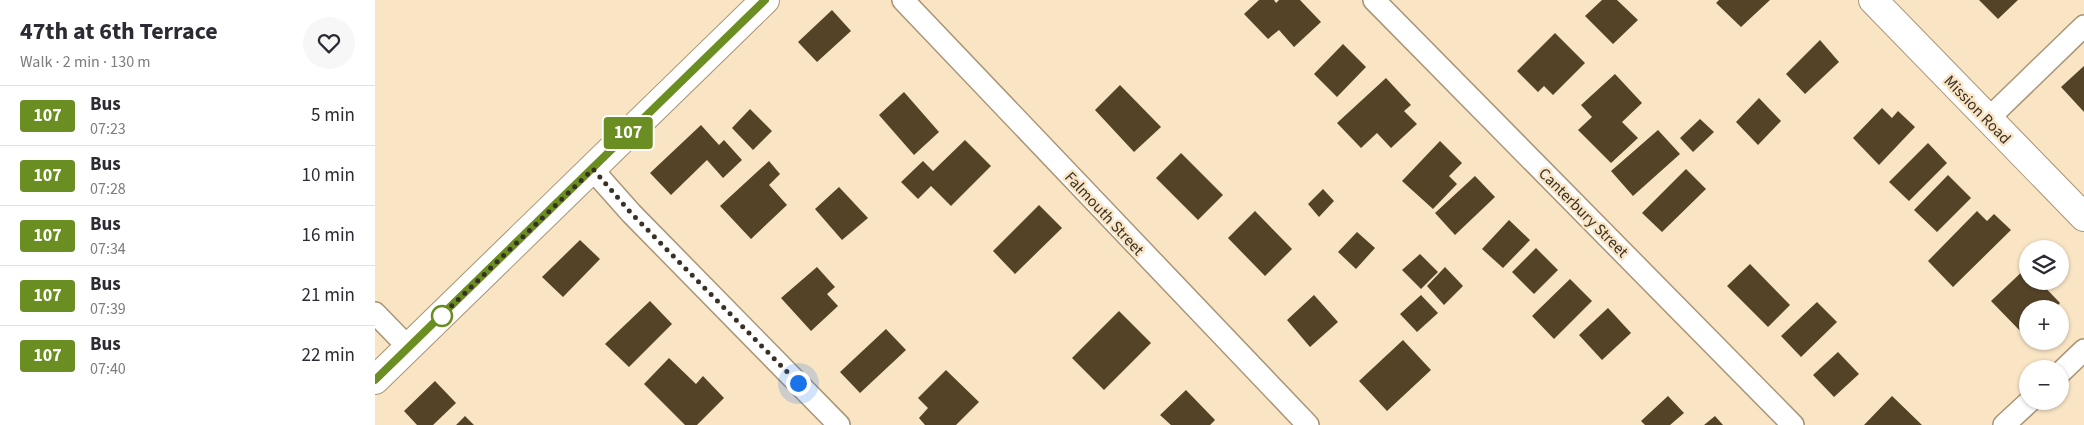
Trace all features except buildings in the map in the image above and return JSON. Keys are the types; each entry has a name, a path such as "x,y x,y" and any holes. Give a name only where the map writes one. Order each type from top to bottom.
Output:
{"street":[{"path":"375,380 765,0"},
{"name":"Falmouth Street","path":"903,0 1308,425"},
{"name":"Canterbury Street","path":"1374,0 1793,425"},
{"name":"Mission Road","path":"1873,0 2084,217"},
{"path":"1988,119 2084,26"},
{"path":"593,169 631,213 839,425"},
{"path":"375,313 409,348"},
{"path":"2069,364 2084,350"},
{"path":"2004,425 2020,410"}],"bus line":[{"name":"107","path":"375,380 765,0"}],"route":[{"path":"442,316 437,320 593,169 610,191 631,213 798,383"}]}
